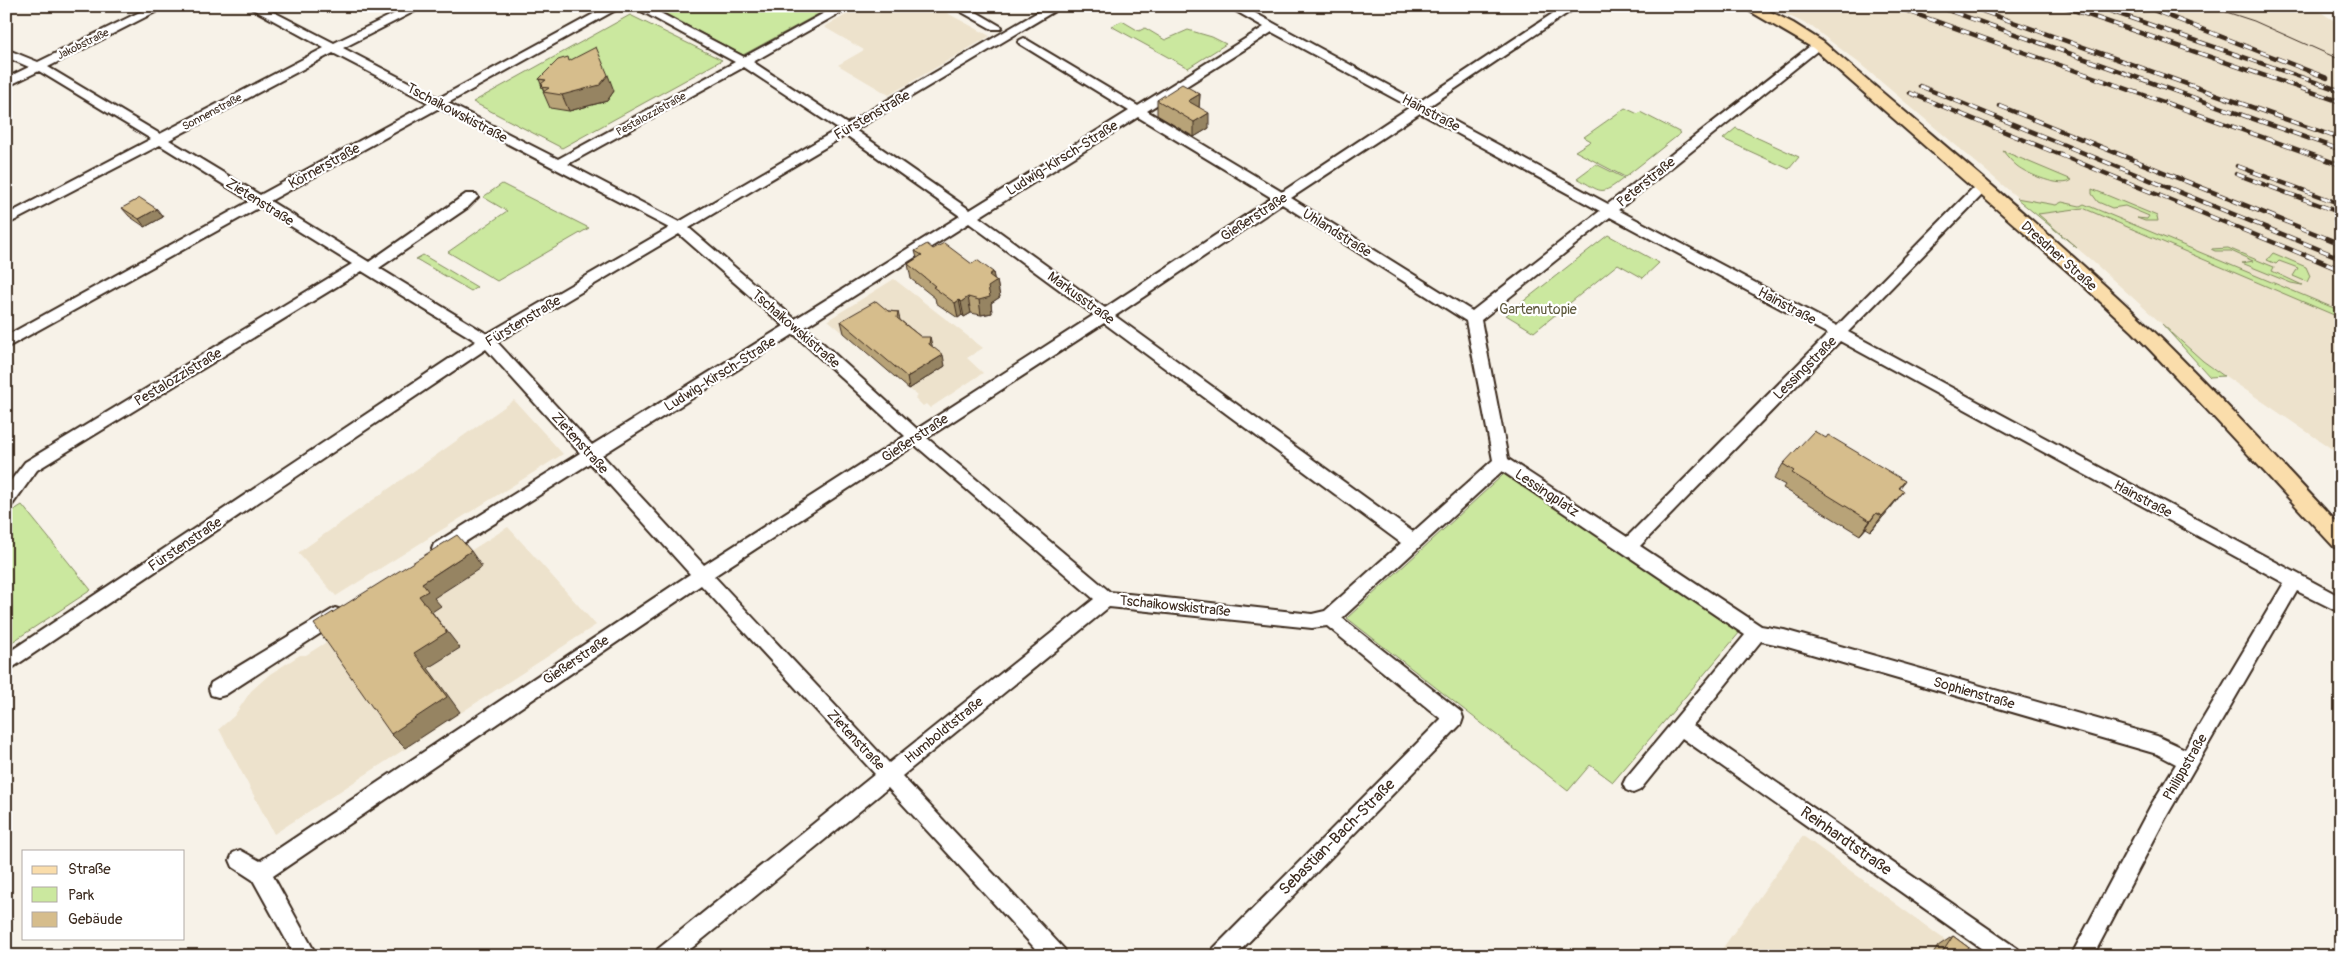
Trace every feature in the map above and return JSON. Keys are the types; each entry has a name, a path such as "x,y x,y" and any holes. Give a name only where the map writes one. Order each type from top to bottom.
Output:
{"main road":[{"name":"Dresdner Straße","path":"1748,6 1788,26 1818,45 2139,328 2204,394 2341,541"}],"street":[{"name":"Jakobstraße","path":"6,82 161,6"},
{"name":"Tschaikowskistraße","path":"253,6 680,228 794,326 916,437 1106,599 1312,621 1330,618"},
{"name":"Körnerstraße","path":"6,343 438,103 617,6"},
{"name":"Markusstraße","path":"638,6 744,62 847,130 1105,315 1412,542"},
{"name":"Pestalozzistraße","path":"557,165 846,6"},
{"path":"958,6 996,27"},
{"name":"Fürstenstraße","path":"6,664 487,341 1058,6"},
{"name":"Hainstraße","path":"1233,6 2341,606"},
{"name":"Gießerstraße","path":"260,873 702,575 1105,315 1421,108 1572,6"},
{"name":"Sonnenstraße","path":"6,221 410,8"},
{"name":"Ludwig-Kirsch-Straße","path":"428,557 1272,27"},
{"name":"Uhlandstraße","path":"1024,42 1282,198 1473,318"},
{"name":"Peterstraße","path":"1473,318 1818,45"},
{"name":"Zietenstraße","path":"6,52 38,65 487,341 1057,956"},
{"name":"Lessingstraße","path":"1628,547 1982,188"},
{"name":"Pestalozzistraße","path":"6,500 31,466 365,267 462,205 470,197"},
{"path":"1473,318 1500,462"},
{"name":"Lessingplatz","path":"1330,618 1500,462 1757,633"},
{"name":"Philippstraße","path":"2081,956 2188,761 2294,581"},
{"name":"Humboldtstraße","path":"665,956 1106,599"},
{"path":"218,688 352,604"},
{"name":"Sebastian-Bach-Straße","path":"1220,956 1454,718 1330,618"},
{"path":"1633,784 1757,633"},
{"name":"Sophienstraße","path":"1757,633 1794,641 2157,745 2169,749 2188,761"},
{"name":"Reinhardtstraße","path":"1681,727 2011,956"},
{"path":"240,860 260,873 307,956"}],"shaded area":[{"path":"862,6 934,6 990,36 889,95 838,65 864,50 824,27"},
{"path":"1769,6 2311,6 2341,25 2341,455 2203,361 2091,260 1859,63 1812,27"},
{"path":"894,279 983,348 967,358 983,373 930,408 926,404 923,406 915,398 918,396 828,320"},
{"path":"514,400 563,454 336,596 298,553"},
{"path":"508,527 596,625 274,834 219,729 234,716 251,691 270,674 300,655 306,655"},
{"path":"1803,836 1967,956 1717,956"}],"green space":[{"path":"651,6 833,6 743,55"},
{"path":"630,15 722,60 562,148 473,102"},
{"path":"1122,21 1139,31 1145,28 1165,40 1188,30 1212,37 1226,44 1188,68 1111,26"},
{"path":"1625,108 1638,114 1640,112 1681,133 1625,177 1575,151 1591,141 1584,137"},
{"path":"1736,128 1799,157 1789,169 1723,139"},
{"path":"2003,151 2072,180 2061,183 2053,182 2028,173 2011,161"},
{"path":"1596,164 1624,178 1610,188 1601,190 1577,178"},
{"path":"502,184 589,228 497,281 448,252 507,211 483,197"},
{"path":"2092,189 2157,216 2158,221 2145,221 2137,218 2147,219 2149,216 2125,206 2112,208 2098,202 2092,194"},
{"path":"2016,198 2056,205 2062,202 2080,206 2084,204 2341,311 2341,318 2083,208 2038,214 2077,248"},
{"name":"Gartenutopie","path":"1608,235 1659,263 1643,278 1618,264 1534,332 1506,315"},
{"path":"2228,248 2274,267 2272,271 2302,285 2291,283 2242,263 2253,261 2231,251 2215,251 2211,249"},
{"path":"2273,253 2306,267 2310,276 2307,282 2293,276 2298,268 2279,261 2276,264 2267,260"},
{"path":"423,255 477,287 471,291 416,259"},
{"path":"2162,324 2203,361 2224,376 2210,377"},
{"path":"1504,474 1740,632 1613,782 1590,765 1568,791 1347,618"},
{"path":"22,505 91,590 6,646 6,515"}],"building":[{"path":"596,47 608,75 600,85 562,95 543,92 549,88 541,87 543,85 541,84 546,80 539,79 558,60 568,57 569,61"},
{"path":"1182,84 1200,94 1188,101 1209,113 1194,122 1157,100"},
{"path":"140,198 157,209 139,219 122,208"},
{"path":"944,243 972,264 977,260 993,272 989,275 997,281 988,287 990,297 979,300 968,297 961,302 959,300 955,303 933,287 935,286 908,264 922,255 915,251 927,244 933,249"},
{"path":"876,301 888,311 898,312 897,318 921,337 930,337 929,344 943,355 907,377 841,321"},
{"path":"1814,431 1826,438 1828,435 1905,481 1899,488 1904,491 1882,516 1876,513 1870,521 1792,473 1794,471 1783,464"},
{"path":"457,535 471,551 422,583 428,591 419,596 447,632 414,653 447,697 391,734 314,624"},
{"path":"1953,936 1980,956 1940,956"}],"tram line":[{"path":"2208,6 2254,21 2341,60"}],"railway":[{"path":"1893,6 2341,165"},
{"path":"1936,6 2341,150"},
{"path":"1968,6 2341,139"},
{"path":"2062,6 2341,102"},
{"path":"2096,6 2341,91"},
{"path":"2143,6 2327,78"},
{"path":"1920,86 2338,257"},
{"path":"1910,93 2309,257"},
{"path":"2000,106 2341,244"},
{"path":"2237,166 2341,204"},
{"path":"2236,174 2341,213"},
{"path":"2335,220 2341,222"},
{"path":"2306,255 2341,270"},
{"path":"2335,255 2341,258"}]}
